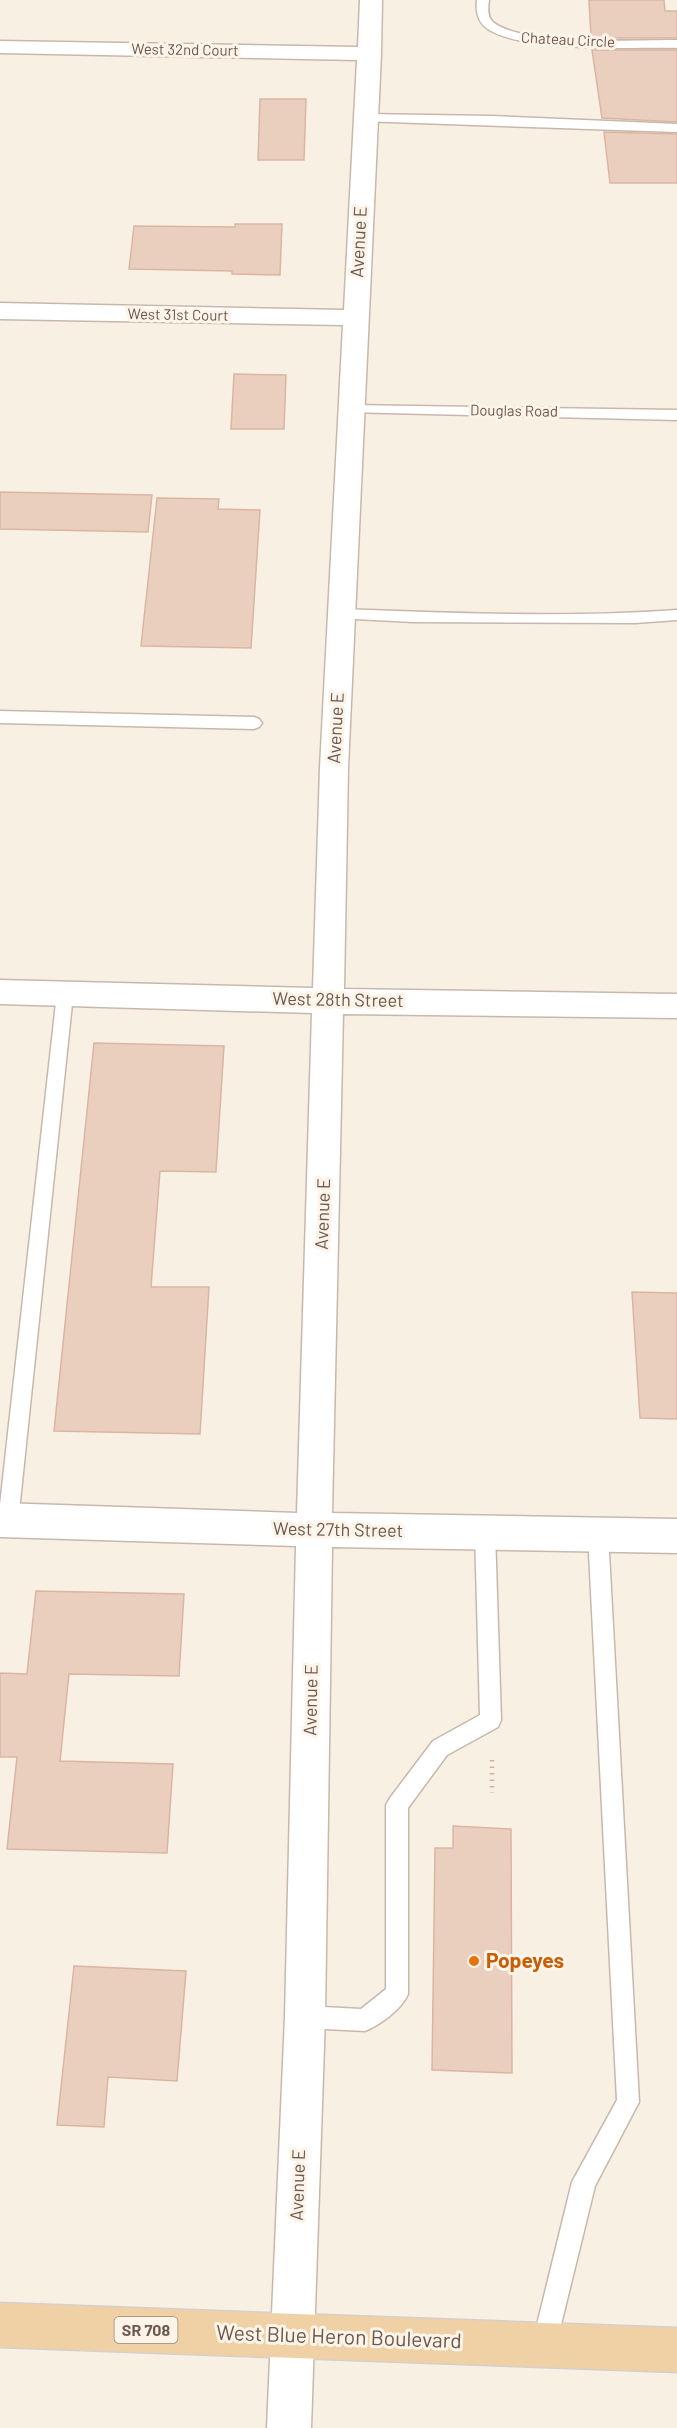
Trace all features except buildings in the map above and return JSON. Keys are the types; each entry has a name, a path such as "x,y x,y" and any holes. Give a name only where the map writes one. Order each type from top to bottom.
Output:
{"main road":[{"name":"West Blue Heron Boulevard","path":"0,2325 677,2350"}],"street":[{"name":"Avenue E","path":"289,2428 305,2017 314,1530 334,768 371,0"},
{"name":"West 32nd Court","path":"0,47 370,54"},
{"name":"West 31st Court","path":"0,311 355,318"},
{"name":"West 28th Street","path":"0,992 328,1001 677,1006"},
{"name":"West 27th Street","path":"4,1521 314,1530 677,1536"}],"lane":[{"name":"Chateau Circle","path":"483,0 484,19 490,26 512,36 562,41 677,44"},
{"path":"364,118 492,120 677,128"},
{"name":"Douglas Road","path":"350,410 677,415"},
{"path":"341,614 413,617 624,618 677,615"},
{"path":"0,717 254,723"},
{"path":"4,1521 64,993"},
{"path":"305,2017 365,2020 397,1994 397,1805 440,1748 491,1720 486,1532"},
{"path":"544,2345 584,2182 628,2102 598,1534"}],"place":[{"name":"Popeyes","path":"474,1961"}]}
